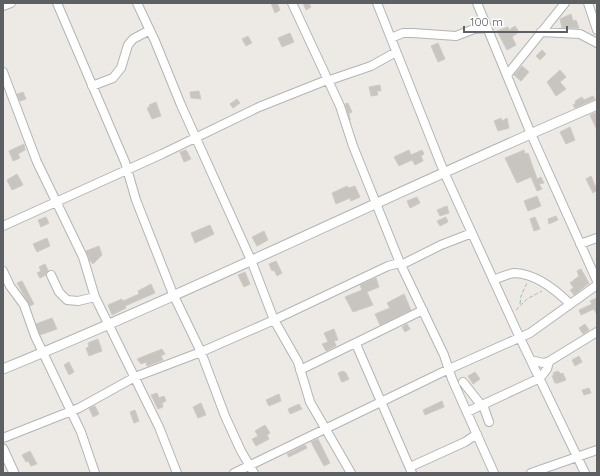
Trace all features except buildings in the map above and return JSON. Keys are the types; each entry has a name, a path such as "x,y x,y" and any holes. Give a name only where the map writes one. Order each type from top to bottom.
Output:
{"street":[{"path":"3,6 11,3"},
{"path":"57,3 127,169 136,200 173,294 201,352 225,416 241,451 252,470"},
{"path":"137,3 251,260 274,320 295,354 310,402 351,473"},
{"path":"292,3 340,106 375,203 400,264 449,369 494,473"},
{"path":"377,3 444,172 511,319 585,473"},
{"path":"477,3 531,134 597,281"},
{"path":"507,75 565,3"},
{"path":"588,3 597,30"},
{"path":"391,38 403,34 413,33 456,36 474,29 487,28"},
{"path":"92,86 113,78 121,68 128,45 133,40 150,30"},
{"path":"541,32 580,34 597,43"},
{"path":"3,226 196,138 259,107 327,80 370,66 396,52"},
{"path":"3,72 37,162 83,256 95,297 159,428 177,473"},
{"path":"3,369 597,105"},
{"path":"3,438 86,405 135,377 201,352 274,320 388,266 400,264 441,245 472,233"},
{"path":"580,244 597,238"},
{"path":"3,271 10,286 24,305 42,352 71,410 89,453 95,473"},
{"path":"493,280 516,273 550,287 570,304"},
{"path":"51,274 59,292 66,300 78,301 95,297"},
{"path":"234,473 252,470 324,428 543,325 597,285"},
{"path":"300,370 356,344 422,310"},
{"path":"531,360 543,363 549,362 597,332"},
{"path":"356,344 411,470 465,442 477,434"},
{"path":"467,412 540,378 547,370 549,362"},
{"path":"463,382 482,406 489,422"},
{"path":"3,449 14,473"},
{"path":"531,473 577,455 597,450"}],"path":[{"path":"520,305 523,290 530,278"},
{"path":"511,319 520,305 532,296 550,287"}]}
